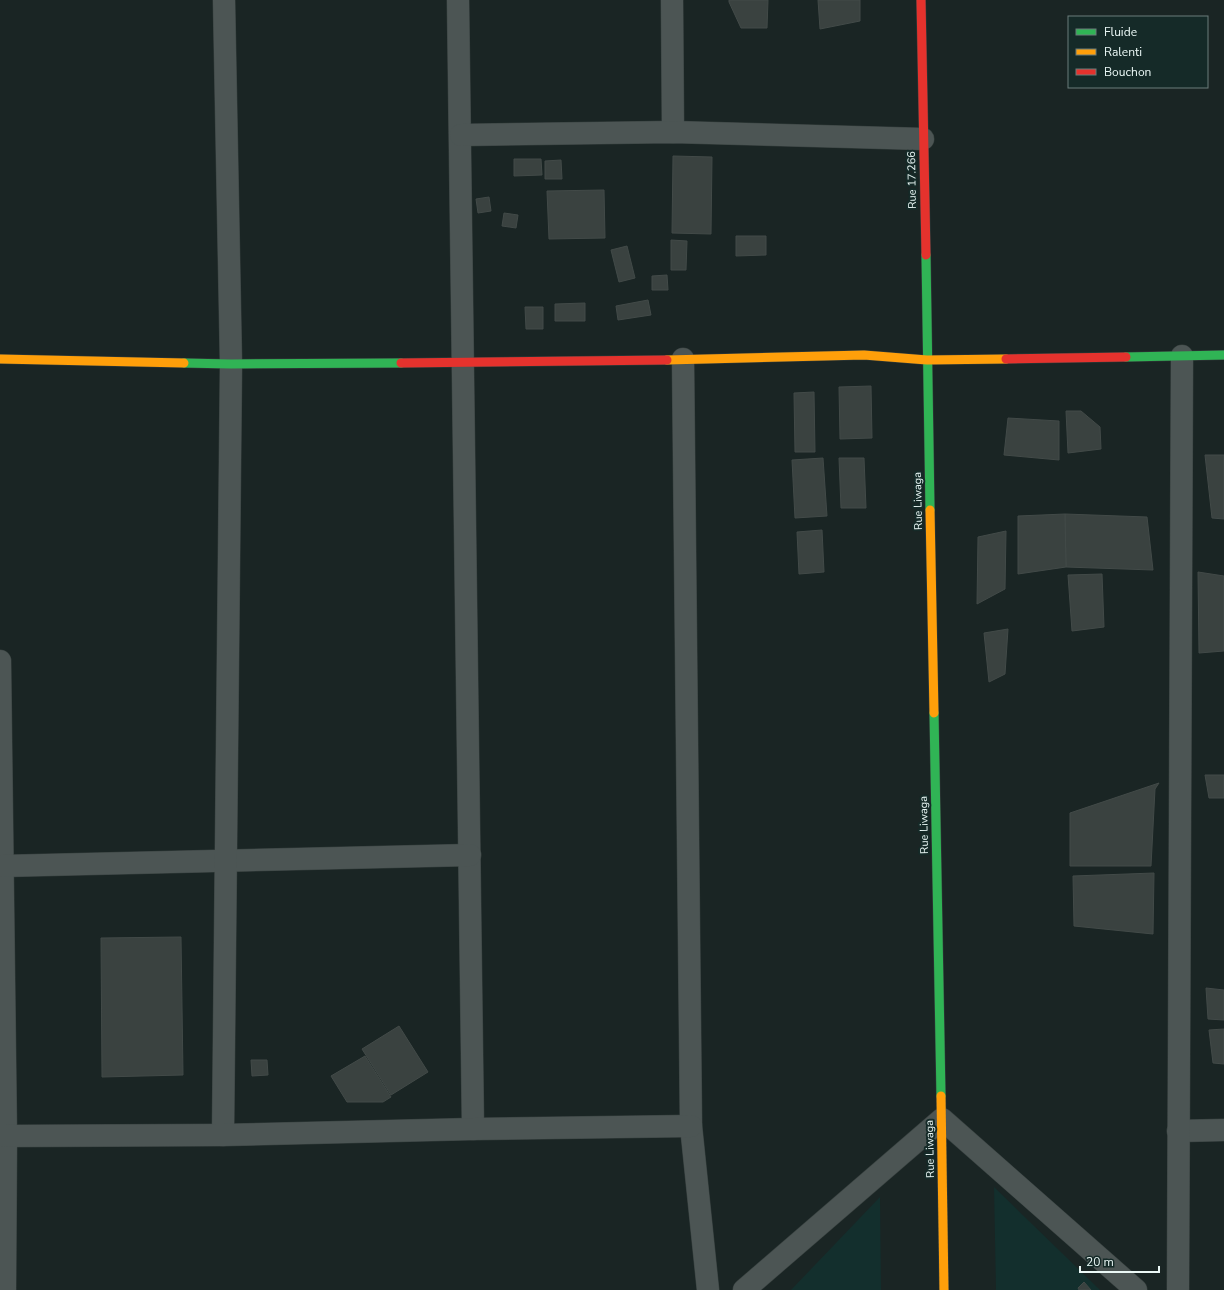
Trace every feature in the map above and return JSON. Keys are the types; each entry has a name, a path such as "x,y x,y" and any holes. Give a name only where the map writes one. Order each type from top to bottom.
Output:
{"main road":[{"name":"Rue 17.266","path":"921,0 927,360"},
{"path":"0,359 231,364 463,363 739,359 864,355 927,360 1224,355"},
{"name":"Rue Liwaga","path":"927,360 944,1290"}],"street":[{"path":"223,1135 231,364 224,0"},
{"path":"458,0 473,1129"},
{"path":"672,0 673,132"},
{"path":"461,136 673,132 923,139"},
{"path":"1178,1290 1182,356"},
{"path":"682,359 691,1126 708,1290"},
{"path":"0,661 5,1290"},
{"path":"2,866 470,855"},
{"path":"744,1290 942,1119 1136,1290"},
{"path":"3,1136 223,1135 691,1126"},
{"path":"1178,1131 1224,1130"}],"shaded area":[{"path":"994,1187 1100,1290 996,1290"},
{"path":"880,1197 881,1290 791,1290"}],"building":[{"path":"729,0 768,0 767,28 741,28"},
{"path":"818,0 860,0 860,21 820,29"},
{"path":"673,156 712,157 711,234 672,233"},
{"path":"514,159 541,159 542,175 514,176"},
{"path":"561,160 562,179 545,179 545,161"},
{"path":"604,190 605,238 549,239 547,191"},
{"path":"489,197 491,211 478,213 476,199"},
{"path":"504,213 518,215 516,228 502,226"},
{"path":"736,236 766,236 766,255 736,256"},
{"path":"671,240 687,241 686,270 671,270"},
{"path":"627,246 635,278 619,282 611,250"},
{"path":"667,275 668,290 652,290 652,276"},
{"path":"648,300 651,315 618,320 616,306"},
{"path":"585,303 585,321 555,321 555,304"},
{"path":"525,307 543,307 543,329 526,329"},
{"path":"871,386 872,438 840,439 839,387"},
{"path":"814,392 815,452 795,452 794,393"},
{"path":"1066,411 1081,411 1100,427 1101,449 1068,453"},
{"path":"1008,418 1059,421 1059,460 1004,455"},
{"path":"1205,455 1224,455 1224,519 1212,518"},
{"path":"823,458 827,516 795,518 792,460"},
{"path":"839,458 864,458 866,508 841,508"},
{"path":"1065,514 1147,517 1153,570 1066,567"},
{"path":"1065,514 1066,567 1018,574 1018,516"},
{"path":"822,530 824,572 799,574 797,532"},
{"path":"1006,531 1005,589 977,604 978,537"},
{"path":"1198,572 1224,576 1224,651 1199,653"},
{"path":"1102,574 1104,627 1072,631 1068,575"},
{"path":"1008,629 1005,674 989,682 984,633"},
{"path":"1205,775 1224,775 1224,798 1209,798"},
{"path":"1159,783 1155,789 1151,866 1070,866 1070,813"},
{"path":"1154,873 1153,934 1074,926 1073,876"},
{"path":"181,937 183,1075 102,1077 101,938"},
{"path":"1206,988 1224,990 1224,1020 1208,1019"},
{"path":"399,1026 428,1072 391,1095 362,1049"},
{"path":"1224,1029 1224,1064 1213,1063 1209,1030"},
{"path":"365,1056 391,1097 383,1102 347,1102 331,1076"},
{"path":"251,1060 267,1060 268,1075 252,1076"},
{"path":"1084,1282 1091,1290 1079,1290 1078,1288"}],"traffic: fast":[{"path":"926,255 930,510"},
{"path":"1126,357 1224,355"},
{"path":"184,363 401,363"},
{"path":"934,713 941,1096"}],"traffic: slow":[{"path":"667,360 864,355 927,360 1006,359"},
{"path":"0,359 184,363"},
{"path":"930,510 934,713"},
{"path":"941,1096 944,1290"}],"traffic: jam":[{"path":"921,0 926,255"},
{"path":"1006,359 1126,357"},
{"path":"401,363 667,360"}]}
